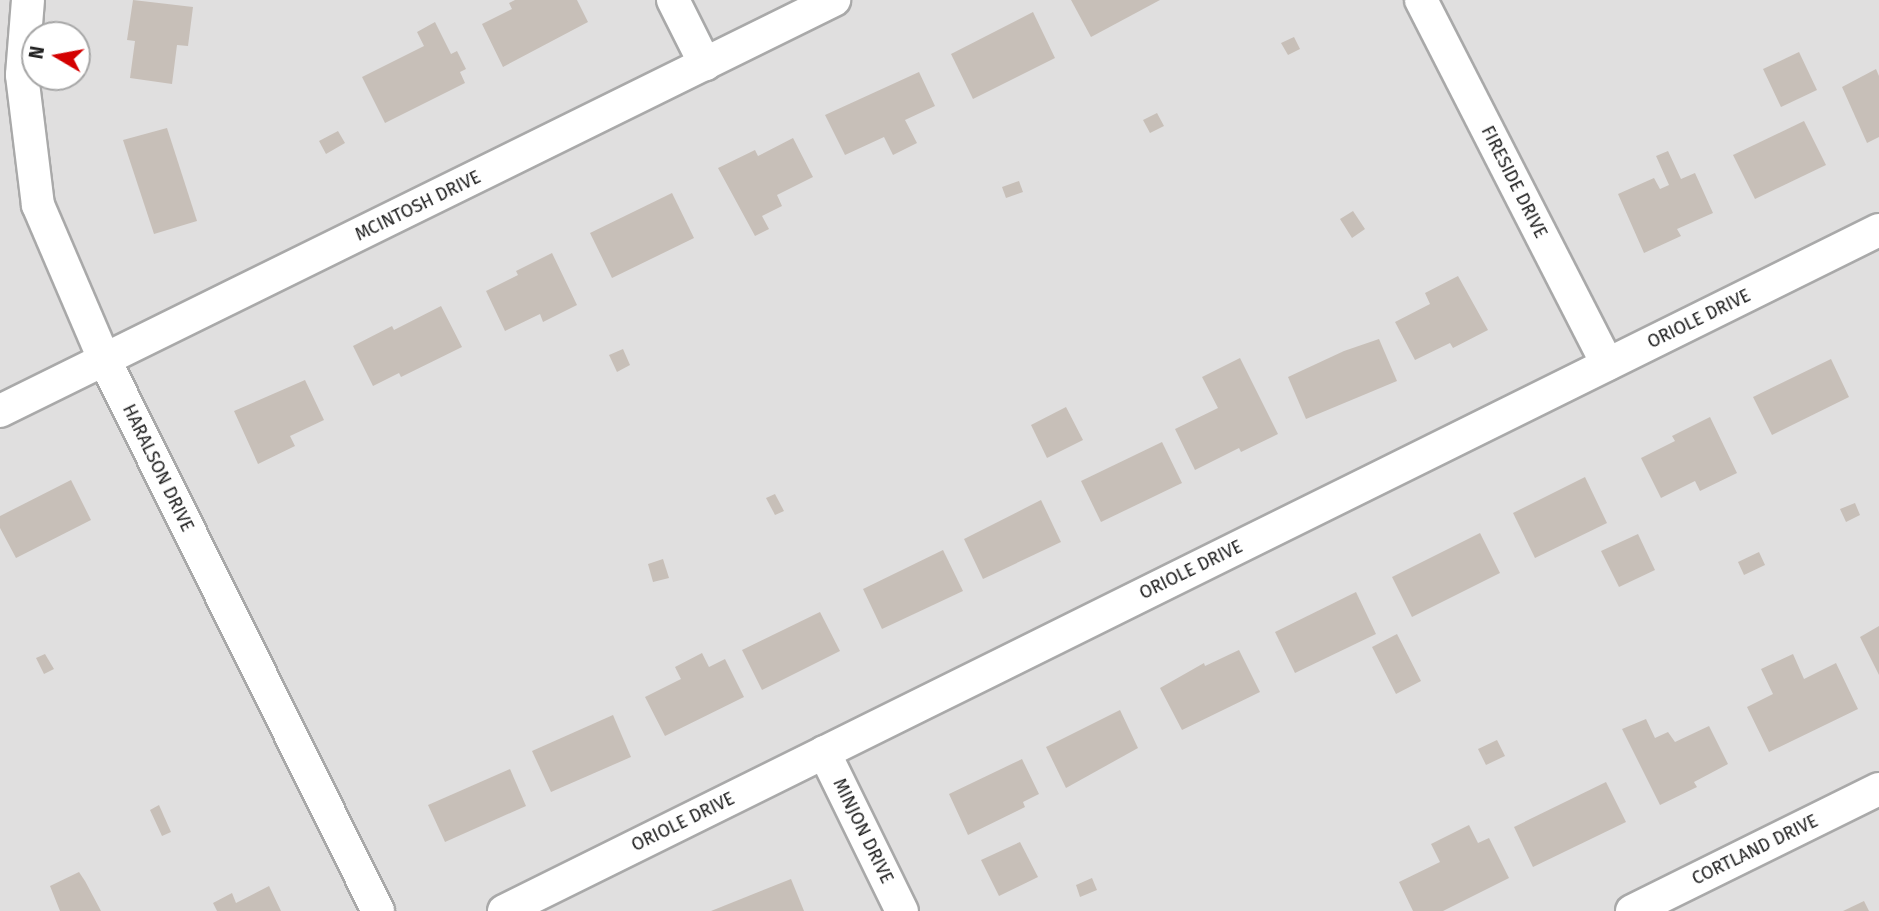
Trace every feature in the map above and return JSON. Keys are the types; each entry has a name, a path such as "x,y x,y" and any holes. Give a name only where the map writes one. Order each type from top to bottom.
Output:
{"street":[{"name":"HARALSON DRIVE","path":"28,0 22,75 38,205 104,361 378,911"},
{"path":"673,0 705,64"},
{"name":"MCINTOSH DRIVE","path":"0,411 834,0"},
{"name":"FIRESIDE DRIVE","path":"1421,0 1607,364"},
{"name":"ORIOLE DRIVE","path":"504,911 1879,230"},
{"name":"MINJON DRIVE","path":"824,752 902,911"},
{"name":"CORTLAND DRIVE","path":"1632,911 1879,789"}],"shaded area":[{"path":"0,0 1879,0 1879,911 0,911"}],"building":[{"path":"133,0 193,7 188,46 177,45 172,84 130,78 135,41 127,40"},
{"path":"515,0 577,0 588,22 503,67 482,24 512,9 509,3"},
{"path":"1071,0 1160,0 1091,37"},
{"path":"1033,12 1055,58 973,99 951,54"},
{"path":"435,22 451,54 457,51 466,69 460,72 465,83 385,123 362,77 424,46 417,32"},
{"path":"1294,37 1300,49 1288,55 1281,43"},
{"path":"1799,52 1817,90 1781,107 1763,69"},
{"path":"1876,69 1879,76 1879,137 1867,143 1842,87"},
{"path":"919,72 935,106 905,120 917,143 893,155 884,137 845,155 825,115"},
{"path":"1157,113 1164,126 1150,133 1143,120"},
{"path":"1804,121 1826,165 1755,199 1733,155"},
{"path":"167,128 197,221 154,234 123,140"},
{"path":"338,131 345,143 326,154 319,141"},
{"path":"793,138 813,177 777,195 782,206 762,216 769,229 755,236 718,168 755,150 758,156"},
{"path":"1668,151 1681,179 1695,173 1713,213 1677,229 1681,236 1644,253 1618,194 1654,178 1660,189 1669,185 1656,156"},
{"path":"1019,181 1023,192 1006,198 1002,187"},
{"path":"672,193 694,238 612,278 590,233"},
{"path":"1353,211 1365,229 1352,238 1340,219"},
{"path":"552,253 577,305 543,322 540,314 505,331 486,291 518,275 516,271"},
{"path":"1458,276 1488,330 1453,348 1450,343 1415,360 1395,322 1430,304 1425,293"},
{"path":"441,306 462,347 401,377 399,373 373,386 353,346 392,326 394,330"},
{"path":"1379,339 1397,381 1306,419 1288,377 1344,351"},
{"path":"623,349 630,365 617,372 609,355"},
{"path":"1240,358 1278,434 1241,452 1239,448 1195,470 1175,429 1218,408 1202,377"},
{"path":"1831,359 1849,397 1772,435 1753,397"},
{"path":"305,380 324,420 290,436 295,446 258,464 234,411"},
{"path":"1066,407 1083,440 1047,458 1031,425"},
{"path":"1710,417 1737,473 1700,491 1695,481 1661,498 1641,458 1675,441 1672,436"},
{"path":"1162,442 1182,483 1101,522 1081,481"},
{"path":"1585,477 1607,523 1535,558 1513,513"},
{"path":"71,480 91,520 16,558 0,528 0,516"},
{"path":"775,494 784,511 775,515 766,498"},
{"path":"1041,500 1061,542 983,579 964,539"},
{"path":"1855,503 1860,515 1846,522 1840,509"},
{"path":"1480,533 1500,573 1412,617 1392,577"},
{"path":"1638,534 1655,570 1619,587 1601,551"},
{"path":"943,550 963,591 882,629 863,589"},
{"path":"1759,552 1765,565 1744,575 1738,562"},
{"path":"663,559 669,578 653,582 648,564"},
{"path":"1356,592 1376,634 1295,673 1275,632"},
{"path":"820,612 840,651 762,690 742,650"},
{"path":"1879,626 1879,675 1860,637"},
{"path":"1397,634 1421,681 1396,694 1372,647"},
{"path":"1239,650 1260,692 1182,730 1160,688 1204,663 1205,666"},
{"path":"702,653 709,667 725,659 744,697 665,736 645,697 681,679 675,667"},
{"path":"45,654 54,669 44,674 36,658"},
{"path":"1793,654 1804,679 1836,663 1858,709 1769,752 1747,707 1773,694 1761,669"},
{"path":"1120,710 1138,748 1066,788 1046,747"},
{"path":"613,715 631,757 551,792 532,751"},
{"path":"1646,719 1655,738 1668,732 1675,742 1709,726 1728,764 1694,782 1697,787 1660,805 1622,729"},
{"path":"1497,740 1505,756 1486,765 1478,749"},
{"path":"1022,759 1039,794 1023,802 1025,807 968,835 949,794"},
{"path":"510,769 526,806 445,842 428,805"},
{"path":"1606,782 1626,822 1533,867 1514,827"},
{"path":"159,805 171,832 162,836 150,810"},
{"path":"1469,825 1478,843 1489,838 1509,878 1443,911 1413,911 1399,882 1440,862 1431,844"},
{"path":"1020,842 1038,877 999,896 981,860"},
{"path":"79,872 101,911 60,911 50,886"},
{"path":"1092,878 1097,890 1080,897 1076,885"},
{"path":"791,879 804,911 711,911"},
{"path":"269,886 281,911 217,911 213,903 232,893 236,903"},
{"path":"1864,901 1869,911 1843,911"}]}
